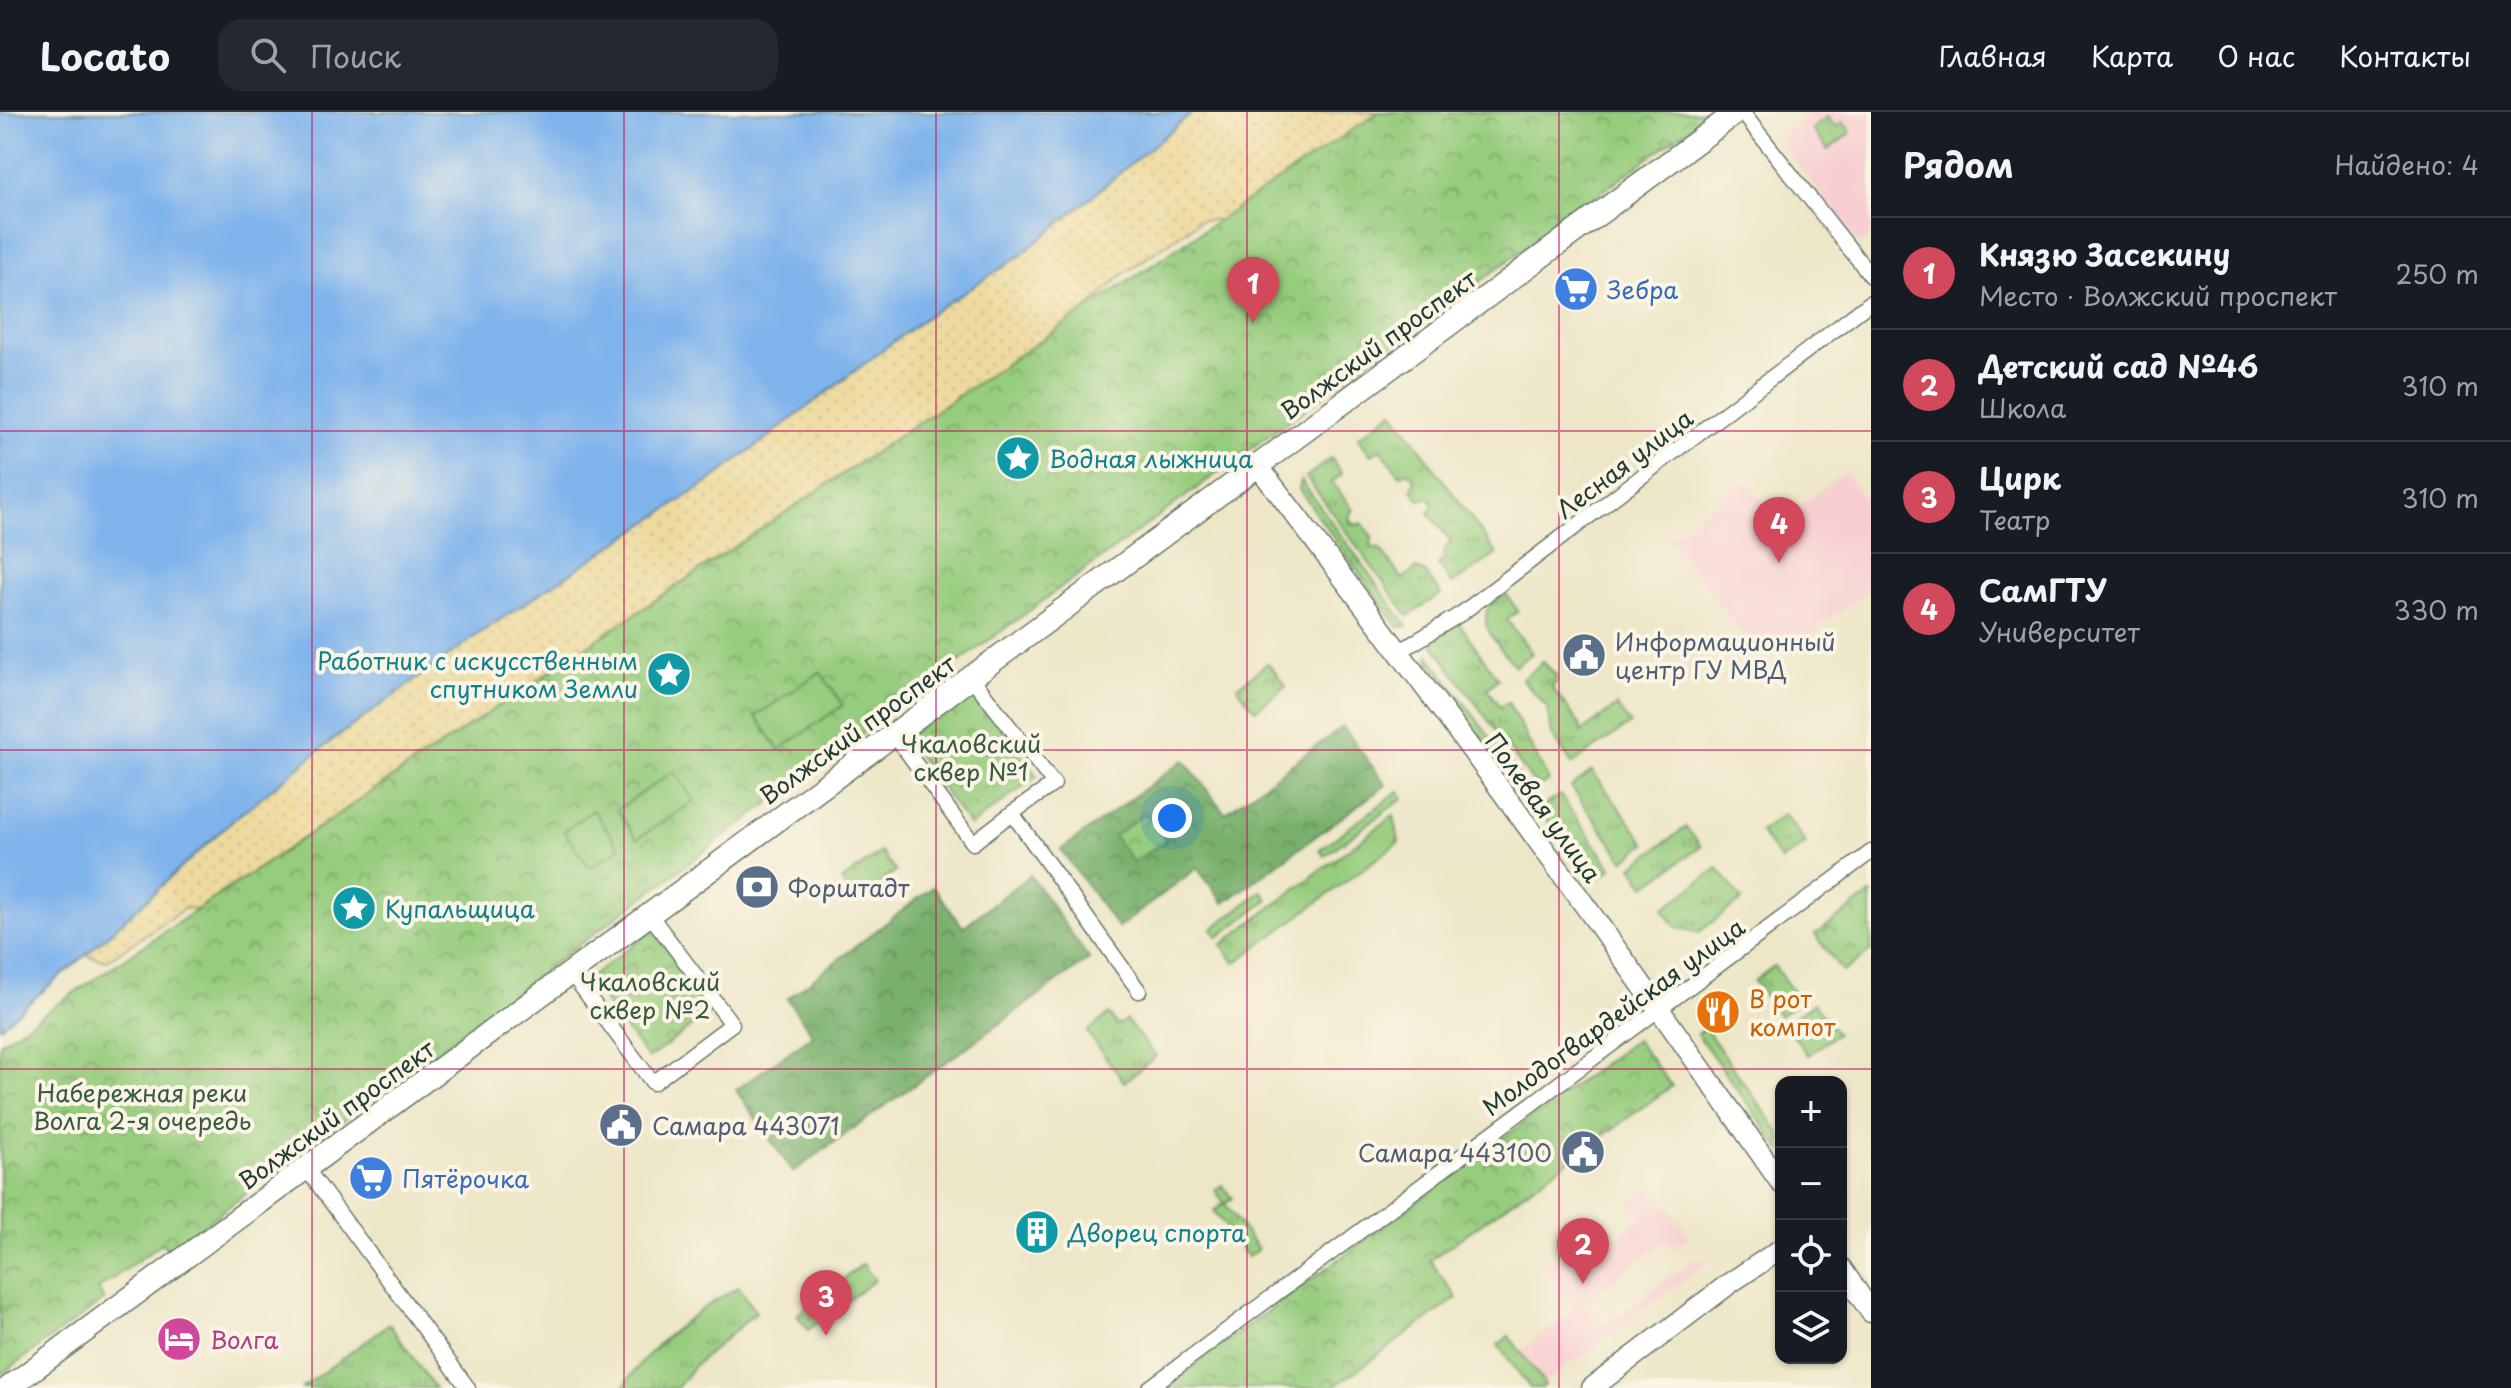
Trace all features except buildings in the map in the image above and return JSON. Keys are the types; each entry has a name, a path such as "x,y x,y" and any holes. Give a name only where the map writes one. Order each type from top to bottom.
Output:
{"main road":[{"name":"Волжский проспект","path":"8,1388 1739,112"}],"street":[{"path":"1739,112 1871,276"},
{"name":"Лесная улица","path":"1399,652 1462,613 1871,302"},
{"name":"Полевая улица","path":"1258,466 1399,652 1660,1010 1775,1174"},
{"path":"894,734 973,843 1054,784 971,677"},
{"path":"1012,813 1139,991"},
{"name":"Молодогвардейская улица","path":"1149,1388 1871,852"},
{"path":"571,973 653,1083 732,1024 650,915"},
{"path":"306,1168 468,1388"},
{"path":"1592,1388 1742,1274 1775,1253"},
{"path":"1847,1276 1871,1312"}],"shaded area":[{"path":"1811,112 1871,112 1871,235 1859,244 1779,139"},
{"path":"1845,472 1871,507 1871,588 1784,653 1772,638 1754,651 1669,538 1747,480 1778,522"},
{"path":"1652,1186 1690,1236 1672,1249 1665,1241 1584,1302 1603,1327 1700,1255 1707,1263 1543,1384 1519,1352 1576,1309 1545,1267 1589,1234 1601,1249 1642,1219 1630,1202"}],"green space":[{"name":"Набережная реки Волга 2-я очередь","path":"1379,112 1711,112 888,714 169,1251 162,1243 98,1289 104,1300 0,1375 0,1043"},
{"path":"1827,117 1836,127 1843,122 1851,132 1828,150 1812,129"},
{"path":"1393,411 1497,554 1452,584 1438,564 1444,559 1445,549 1451,542 1429,513 1433,507 1432,501 1426,498 1420,500 1412,489 1415,482 1413,476 1407,472 1400,475 1380,449 1371,455 1358,438"},
{"path":"1331,458 1342,474 1332,482 1353,510 1349,516 1351,522 1357,525 1362,523 1372,537 1371,547 1380,549 1402,579 1416,569 1426,573 1441,594 1408,616 1306,477"},
{"path":"1301,480 1407,626 1398,627 1299,489"},
{"path":"1506,594 1518,611 1507,620 1532,653 1515,666 1498,646 1486,621 1490,605"},
{"path":"1459,623 1498,679 1487,689 1500,707 1508,702 1549,781 1543,785 1533,782 1432,643"},
{"path":"1428,654 1533,795 1525,795 1431,670"},
{"path":"1543,662 1556,675 1556,683 1552,687 1580,725 1581,732 1617,706 1630,724 1572,764 1552,734 1547,707 1522,679"},
{"path":"1268,663 1286,686 1255,710 1237,687"},
{"path":"820,672 843,705 779,750 756,716"},
{"name":"Чкаловский сквер №1","path":"972,688 1037,776 970,826 905,738"},
{"path":"1343,727 1386,785 1224,903 1197,868 1118,928 1061,850 1184,760 1225,813"},
{"path":"674,771 694,801 637,839 617,810"},
{"path":"1592,771 1646,844 1624,860 1571,787"},
{"path":"1399,791 1403,798 1324,856 1319,850"},
{"path":"1560,795 1612,868 1591,883 1539,809"},
{"path":"593,810 620,848 590,868 564,831"},
{"path":"1145,813 1166,840 1133,862 1114,836"},
{"path":"1784,814 1806,843 1781,861 1760,832"},
{"path":"1394,815 1399,842 1235,963 1221,945"},
{"path":"1686,827 1701,846 1646,886 1632,867"},
{"path":"881,852 896,872 856,901 841,881"},
{"path":"1718,868 1742,900 1698,933 1676,927 1663,909"},
{"path":"1030,875 1089,959 793,1172 736,1090 813,1035 787,999 933,887 963,927"},
{"path":"1262,891 1268,900 1218,937 1212,929"},
{"path":"1871,894 1871,951 1843,972 1815,935"},
{"name":"Чкаловский сквер №2","path":"653,930 713,1010 648,1059 588,979"},
{"path":"1774,966 1800,1001 1780,1016 1754,981"},
{"path":"1814,1003 1837,1034 1808,1055 1785,1024"},
{"path":"1109,1014 1117,1025 1126,1020 1156,1056 1124,1082 1087,1032"},
{"path":"1705,1028 1775,1127 1775,1142 1697,1034"},
{"path":"1636,1040 1672,1086 1430,1260 1457,1298 1332,1388 1164,1388"},
{"path":"1222,1185 1232,1198 1225,1204 1258,1249 1248,1257 1214,1211 1224,1203 1215,1190"},
{"path":"863,1264 875,1280 808,1330 797,1315"},
{"path":"739,1287 756,1312 694,1366 677,1388 623,1388 646,1357 674,1330"},
{"path":"389,1324 435,1388 302,1388"},
{"path":"1509,1336 1545,1385 1542,1388 1530,1388 1498,1345"}],"sand":[{"path":"1193,112 1381,112 1221,220 1201,220 1122,275 1087,309 196,910 185,908 106,961 86,955 234,819 330,742 477,635 710,481 930,314 1020,256"}],"water":[{"path":"0,112 1193,112 1020,256 930,314 710,481 477,635 330,742 234,819 86,955 0,1027"}],"place":[{"name":"Зебра","path":"1576,289"},
{"name":"Князю Засекину","path":"1253,323"},
{"name":"Водная лыжница","path":"1018,458"},
{"name":"СамГТУ","path":"1779,563"},
{"name":"Информационный центр ГУ МВД","path":"1584,655"},
{"name":"Работник с искусственным спутником Земли","path":"669,674"},
{"name":"Форштадт","path":"757,887"},
{"name":"Купальщица","path":"354,908"},
{"name":"В рот компот","path":"1718,1012"},
{"name":"Самара 443071","path":"621,1125"},
{"name":"Самара 443100","path":"1583,1152"},
{"name":"Пятёрочка","path":"371,1178"},
{"name":"Дворец спорта","path":"1037,1232"},
{"name":"Детский сад №46","path":"1583,1284"},
{"name":"Цирк","path":"826,1336"},
{"name":"Волга","path":"179,1339"}]}
